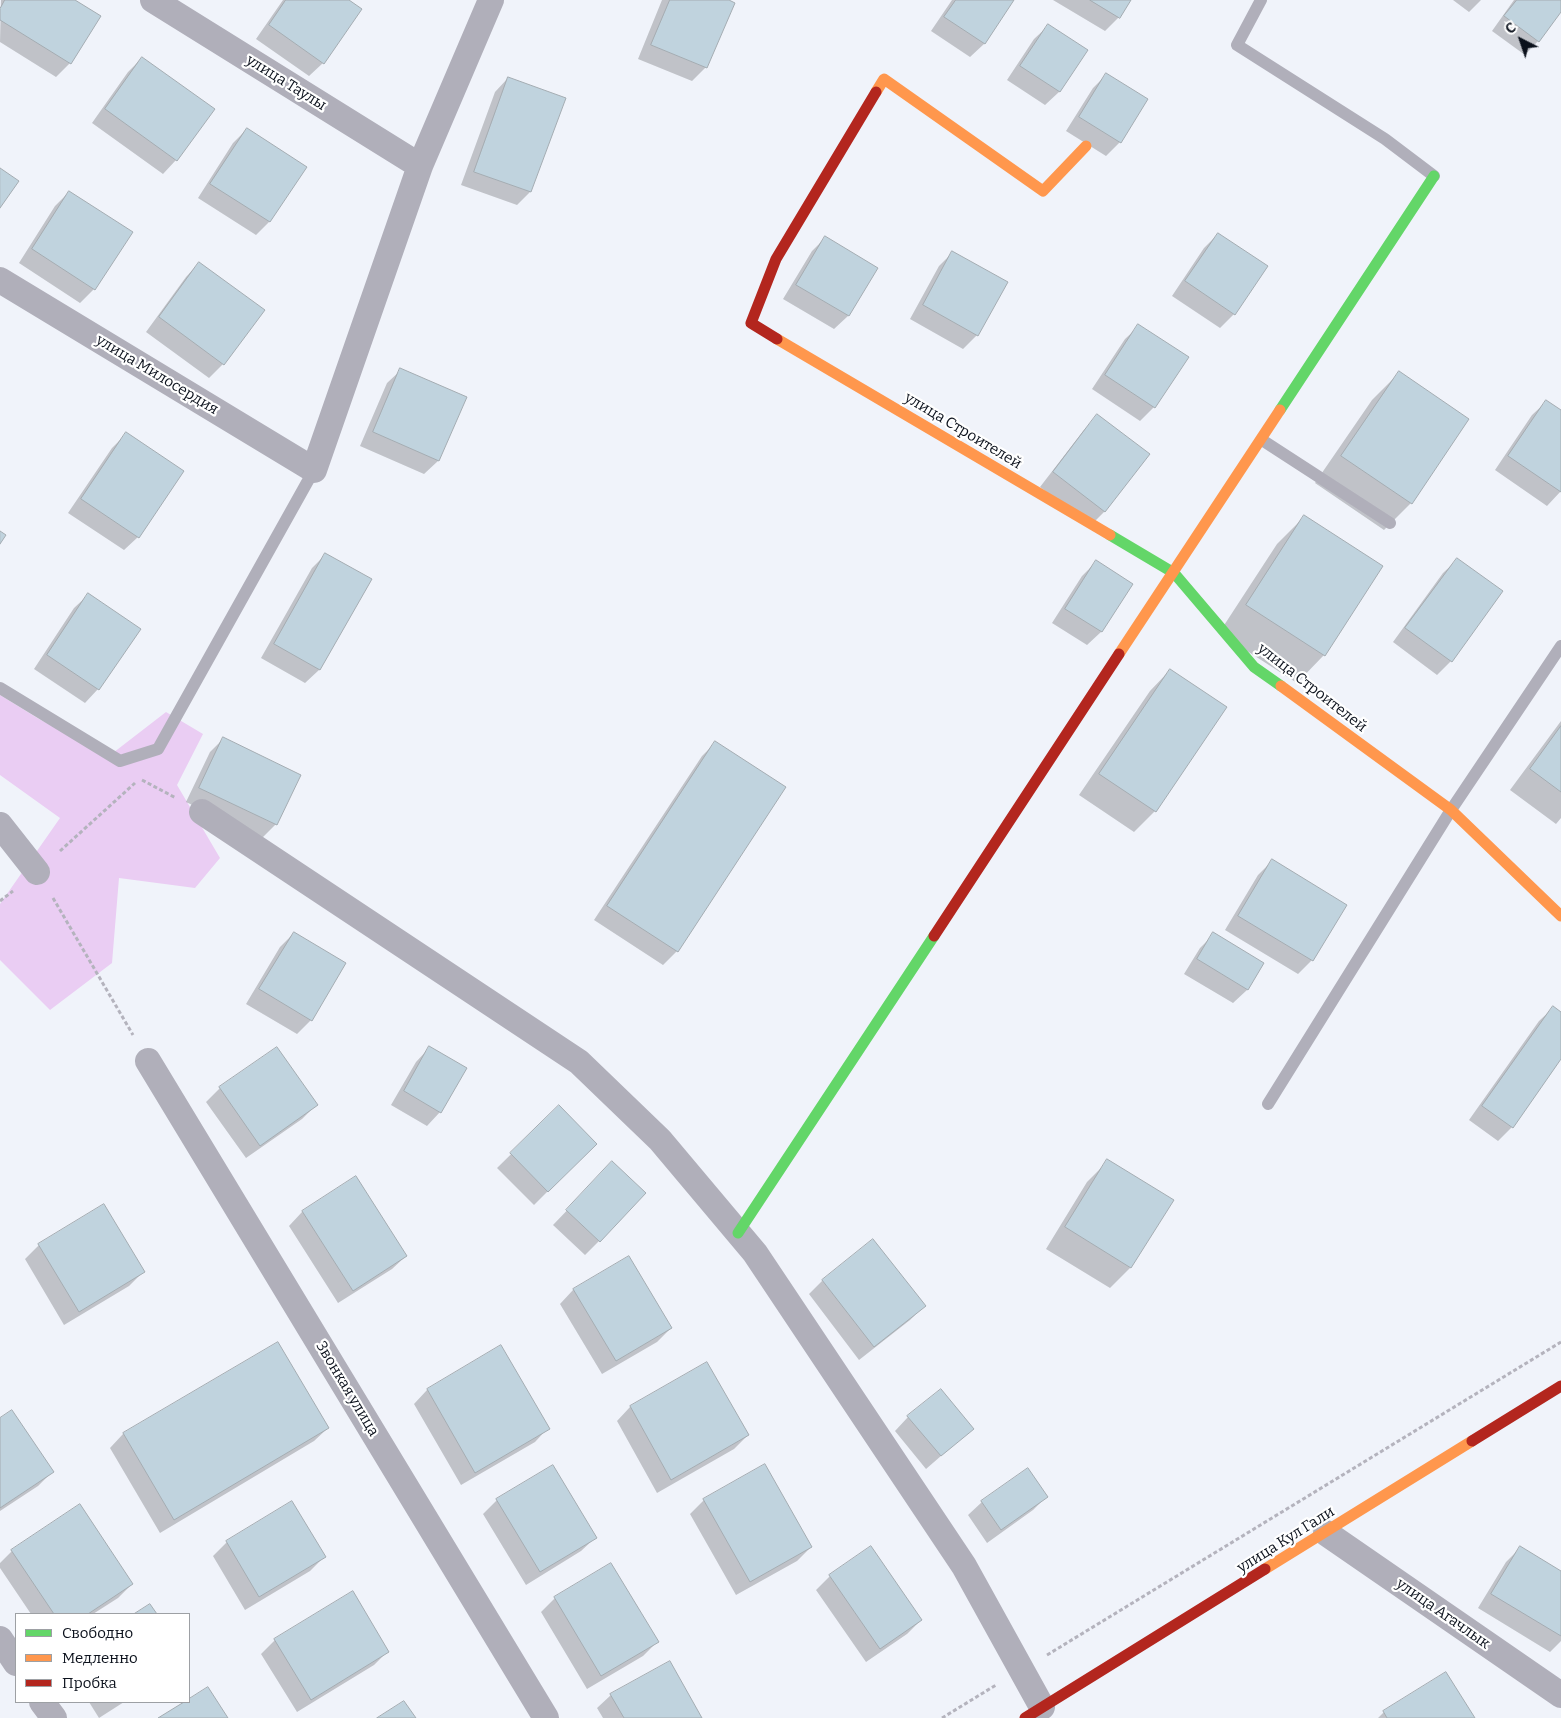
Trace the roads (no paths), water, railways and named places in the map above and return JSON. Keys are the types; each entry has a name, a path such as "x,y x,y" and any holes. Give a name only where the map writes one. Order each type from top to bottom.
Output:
{"street":[{"name":"улица Таулы","path":"153,0 420,166"},
{"path":"314,470 420,166 491,0"},
{"name":"улица Строителей","path":"1086,146 1043,191 884,79 776,259 751,323 1174,573 1254,666 1451,810 1561,916"},
{"path":"738,1233 1262,440 1434,176"},
{"name":"улица Милосердия","path":"0,280 314,470"},
{"path":"202,812 579,1062 660,1140 755,1253 964,1566 1020,1671 1034,1713"},
{"path":"0,826 37,872"},
{"name":"Звонкая улица","path":"148,1061 546,1718"},
{"name":"улица Кул Гали","path":"1034,1713 1561,1386"},
{"name":"улица Агачлык","path":"1326,1533 1561,1695"},
{"path":"0,1639 15,1662"},
{"path":"43,1703 54,1718"}],"lane":[{"path":"1261,0 1237,45 1384,139 1434,176"},
{"path":"1262,440 1390,523"},
{"path":"0,688 120,761 158,749 314,470"},
{"path":"1268,1104 1451,810 1561,646"}]}
